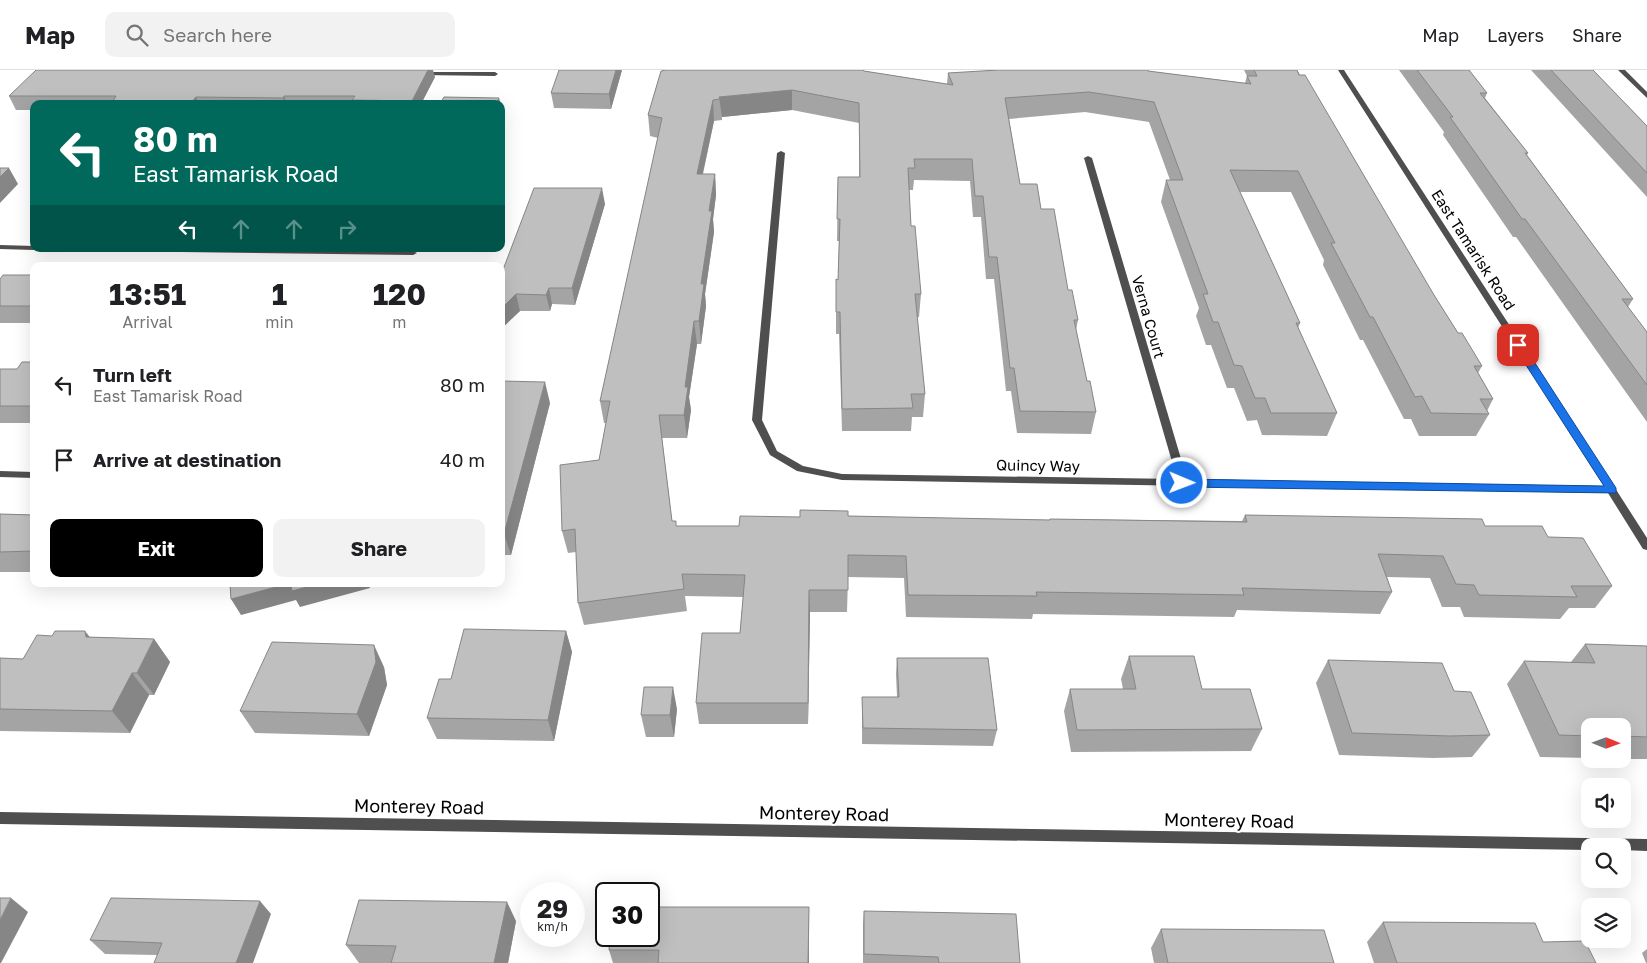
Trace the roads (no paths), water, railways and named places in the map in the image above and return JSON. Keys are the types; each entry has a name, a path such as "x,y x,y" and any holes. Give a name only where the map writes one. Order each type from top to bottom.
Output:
{"street":[{"name":"East Tamarisk Road","path":"1341,70 1647,546"},
{"path":"1621,70 1647,96"},
{"path":"415,73 495,74"},
{"name":"Quincy Way","path":"781,154 757,420 773,453 800,468 842,477 1612,490"},
{"name":"Verna Court","path":"1088,158 1182,483"},
{"path":"0,247 30,248"},
{"path":"336,252 413,253"},
{"path":"0,474 30,475"},
{"name":"Monterey Road","path":"0,818 1647,845"}]}
